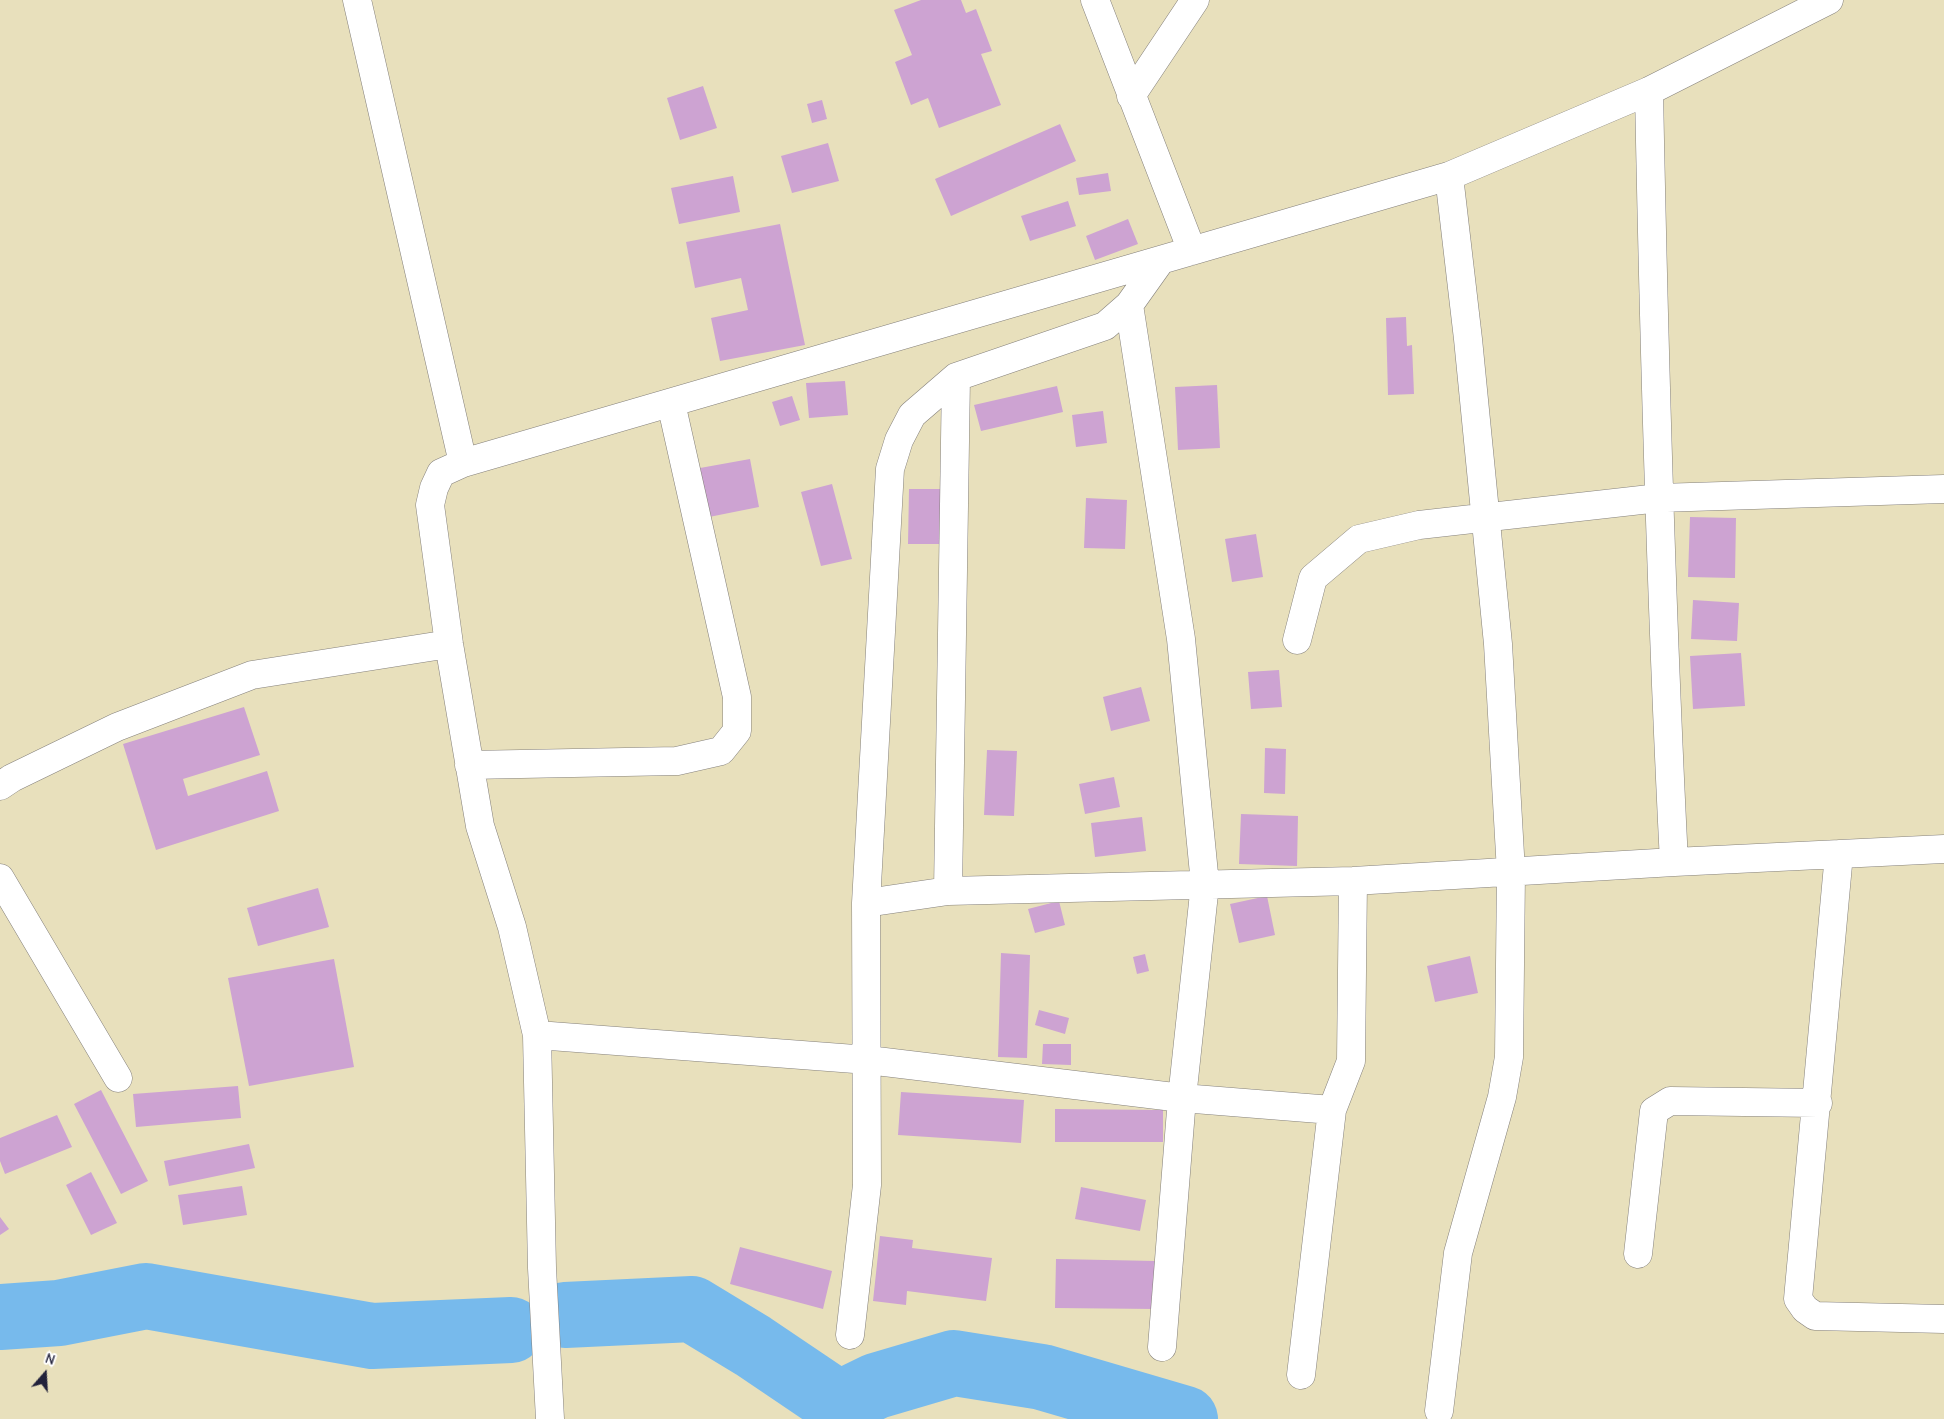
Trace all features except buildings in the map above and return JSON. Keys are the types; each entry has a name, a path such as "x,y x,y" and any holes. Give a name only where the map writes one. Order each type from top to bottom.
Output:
{"street":[{"path":"357,0 463,463"},
{"path":"1095,0 1192,251"},
{"path":"1131,96 1195,0"},
{"path":"550,1419 542,1268 537,1035 512,927 480,826 469,766 449,644 430,505 434,488 441,473 463,463 1449,176 1648,91 1829,0"},
{"path":"1648,91 1659,498 1674,862"},
{"path":"1439,1411 1458,1253 1502,1097 1509,1057 1511,872 1498,644 1484,517 1468,339 1449,176"},
{"path":"850,1335 867,1185 866,903 890,469 899,440 912,415 956,377 1105,326 1129,305 1161,260"},
{"path":"1129,305 1181,639 1205,884 1182,1098 1162,1347"},
{"path":"948,891 956,377"},
{"path":"469,766 677,761 721,751 737,731 737,697 671,403"},
{"path":"1297,640 1313,578 1359,539 1419,525 1659,498 1944,489"},
{"path":"0,786 12,778 117,727 252,675 449,644"},
{"path":"866,903 948,891 1353,881 1674,862 1944,849"},
{"path":"1839,854 1818,1104 1798,1299 1805,1309 1815,1316 1944,1319"},
{"path":"0,878 118,1078"},
{"path":"1301,1375 1332,1110 1351,1061 1353,881"},
{"path":"537,1035 868,1060 1182,1098 1332,1110"},
{"path":"1638,1254 1654,1111 1670,1101 1818,1104"}],"waterway":[{"path":"0,1317 59,1313 146,1296 372,1336 511,1330"},
{"path":"565,1315 692,1309 753,1346 839,1404 876,1386 954,1363 1042,1377 1185,1419"}]}
